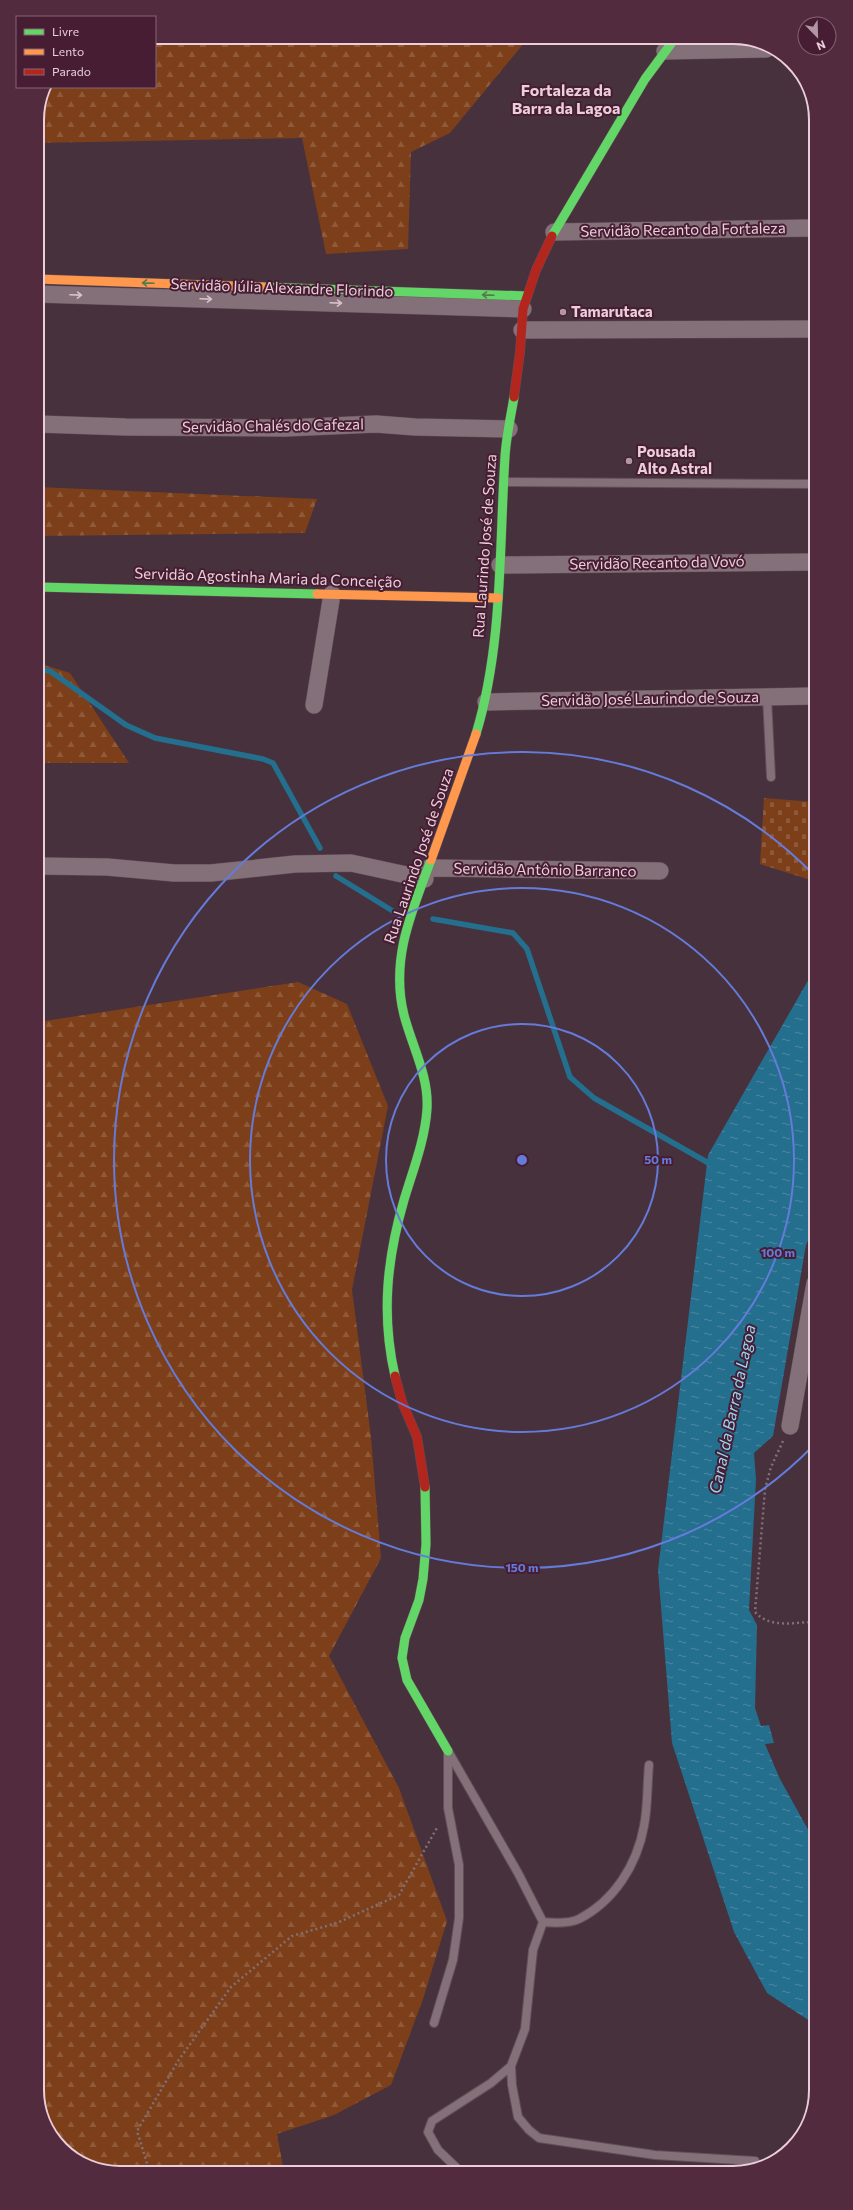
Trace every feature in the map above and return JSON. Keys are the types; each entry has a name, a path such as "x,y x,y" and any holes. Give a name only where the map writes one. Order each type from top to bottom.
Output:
{"street":[{"name":"Rua Laurindo José de Souza","path":"448,1751 403,1669 403,1640 421,1592 425,1554 425,1495 422,1454 414,1428 401,1398 393,1362 386,1294 390,1260 399,1218 422,1139 426,1117 427,1095 423,1075 398,993 397,973 405,930 474,741 486,702 498,598 503,482 508,429 525,302 554,232 645,80 670,44"},
{"path":"665,51 759,49"},
{"name":"Servidão Recanto da Fortaleza","path":"554,232 809,228"},
{"name":"Servidão Júlia Alexandre Florindo","path":"44,279 525,302"},
{"name":"Servidão Júlia Alexandre Florindo","path":"44,294 525,302"},
{"path":"522,330 809,329"},
{"name":"Servidão Chalés do Cafezal","path":"44,424 126,427 284,428 376,424 415,427 508,429"},
{"name":"Servidão Recanto da Vovó","path":"500,565 809,562"},
{"name":"Servidão Agostinha Maria da Conceição","path":"44,586 498,598"},
{"path":"314,705 332,594"},
{"name":"Servidão José Laurindo de Souza","path":"486,702 809,696"},
{"name":"Servidão Antônio Barranco","path":"44,866 107,867 174,873 211,874 294,864 351,863 427,873 660,871"},
{"path":"790,1426 809,1317"}],"lane":[{"path":"503,482 809,484"},
{"path":"767,697 771,777"},
{"path":"434,2023 453,1960 459,1918 459,1865 448,1808 448,1751"},
{"path":"448,1751 518,1873 543,1922 533,1950 525,2028 511,2066 512,2085 518,2117 528,2130 539,2138 655,2155 755,2161"},
{"path":"543,1922 578,1920 608,1898 618,1886 633,1862 644,1826 649,1765"},
{"path":"455,2166 438,2150 428,2132 432,2121 491,2083 511,2066"}],"path":[{"path":"790,1426 771,1467 765,1489 755,1612 761,1619 774,1623 809,1622"},
{"path":"148,2166 137,2131 178,2061 231,1987 292,1936 337,1923 399,1895 448,1808"}],"green space":[{"path":"156,44 523,44 450,133 411,152 408,249 326,254 302,138 44,143 44,115 52,88 156,88"},
{"path":"44,487 317,499 305,533 44,536"},
{"path":"44,665 70,673 129,763 44,763"},
{"path":"764,798 809,802 809,879 760,864"},
{"path":"298,982 347,1004 388,1106 352,1290 371,1437 381,1558 329,1656 399,1788 447,1921 423,1999 391,2085 334,2115 277,2134 283,2166 115,2166 101,2163 82,2156 63,2140 54,2128 47,2109 44,2090 44,1021"}],"water":[{"name":"Canal da Barra da Lagoa","path":"809,979 809,1238 806,1245 773,1436 754,1453 756,1479 749,1610 757,1625 755,1708 761,1726 769,1725 774,1743 765,1744 780,1779 809,1831 809,2020 767,1993 734,1932 672,1743 658,1570 708,1155"}],"waterway":[{"path":"44,670 50,671 126,725 155,738 263,759 273,763 320,848"},
{"path":"336,876 396,913"},
{"path":"433,919 513,933 527,949 570,1077 594,1098 712,1165"}],"traffic: fast":[{"path":"552,236 645,79 671,44"},
{"path":"263,287 527,296"},
{"path":"476,734 485,700 495,632 507,434 514,397"},
{"path":"44,587 317,594"},
{"path":"395,1376 388,1331 387,1309 390,1265 398,1222 424,1132 427,1109 427,1097 423,1073 407,1027 400,994 401,955 410,917 431,860"},
{"path":"425,1487 426,1544 423,1579 419,1600 405,1638 402,1658 407,1680 448,1751"}],"traffic: slow":[{"path":"44,279 263,287"},
{"path":"317,594 498,598"},
{"path":"431,860 476,734"}],"traffic: jam":[{"path":"514,397 520,352 523,309 536,270 552,236"},
{"path":"395,1376 402,1402 417,1437 425,1487"}],"place":[{"name":"Tamarutaca","path":"563,312"},
{"name":"Pousada Alto Astral","path":"629,461"}],"district":[{"name":"Fortaleza da Barra da Lagoa","path":"566,99"}]}
